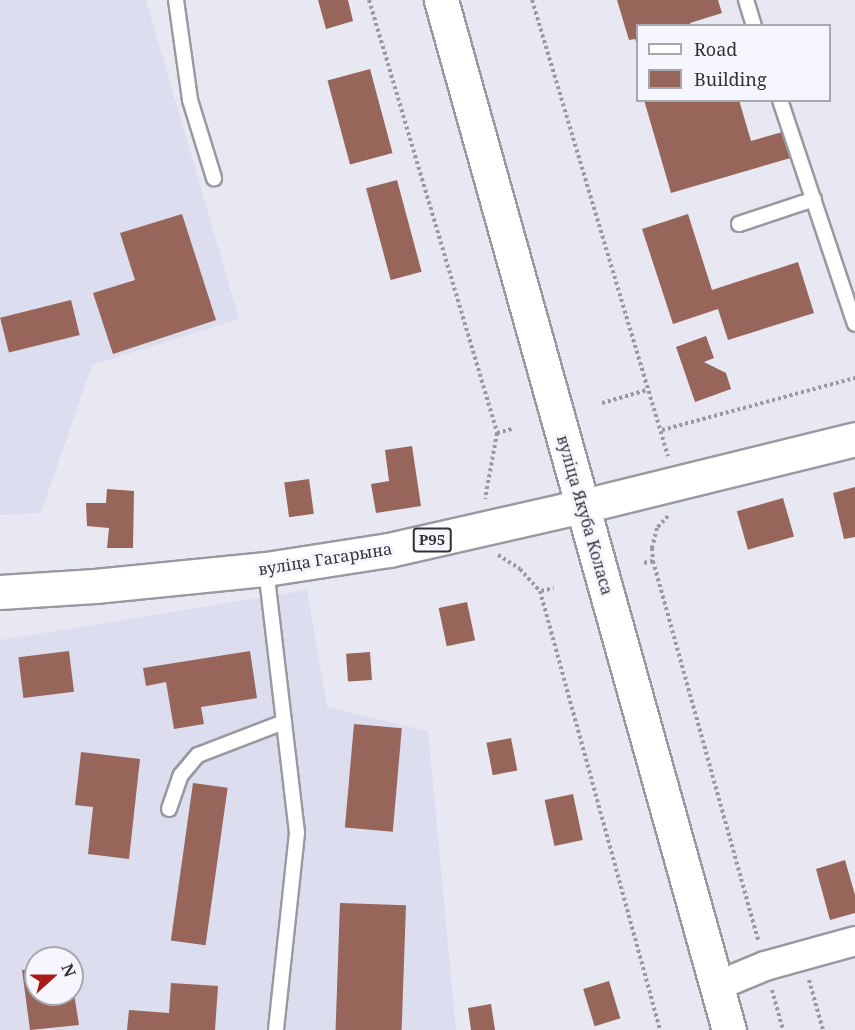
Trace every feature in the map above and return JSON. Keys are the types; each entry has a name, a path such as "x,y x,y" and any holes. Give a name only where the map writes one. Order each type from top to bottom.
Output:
{"main road":[{"name":"вуліца Якуба Коласа","path":"441,0 729,1030"},
{"name":"вуліца Гагарына","path":"0,592 95,586 266,569 389,550 583,506 855,439"}],"street":[{"path":"717,986 765,966 855,942"}],"lane":[{"path":"176,0 190,100 214,178"},
{"path":"746,0 753,24"},
{"path":"781,102 855,324"},
{"path":"739,224 814,199"},
{"path":"266,569 297,833 276,1030"},
{"path":"169,808 181,775 198,755 284,722"}],"path":[{"path":"662,430 855,378"},
{"path":"602,403 647,390"},
{"path":"497,434 512,429"},
{"path":"644,563 653,561"},
{"path":"540,591 555,588"},
{"path":"802,956 823,1030"},
{"path":"650,998 660,1030"}],"shaded area":[{"path":"0,0 146,0 239,319 92,365 41,513 0,515"},
{"path":"307,590 327,707 428,731 456,1030 0,1030 0,640"}],"building":[{"path":"318,0 348,0 353,21 326,29"},
{"path":"617,0 718,0 722,13 690,24 636,24 636,42 635,39 629,40"},
{"path":"370,69 393,153 350,164 327,80"},
{"path":"645,102 740,102 751,141 786,131 794,157 671,193"},
{"path":"397,180 422,272 391,280 366,188"},
{"path":"182,214 216,320 113,354 93,293 135,280 120,233"},
{"path":"688,214 712,290 798,262 814,313 728,340 718,309 673,324 642,229"},
{"path":"71,300 80,335 9,353 0,318"},
{"path":"706,336 714,358 704,362 726,373 731,389 695,402 676,347"},
{"path":"412,446 421,506 376,513 371,484 389,481 385,450"},
{"path":"309,479 314,514 289,517 284,482"},
{"path":"855,487 855,537 844,539 833,493"},
{"path":"107,489 134,491 133,548 107,548 109,528 87,526 86,503 106,503"},
{"path":"783,498 794,536 748,550 737,511"},
{"path":"467,602 475,640 447,646 439,608"},
{"path":"69,651 74,692 23,698 18,657"},
{"path":"250,651 257,698 201,707 204,724 174,729 166,682 146,686 143,668"},
{"path":"370,652 372,680 348,682 346,654"},
{"path":"354,724 402,728 393,832 345,828"},
{"path":"511,738 517,770 493,775 486,743"},
{"path":"81,752 140,759 129,859 88,854 93,807 75,805"},
{"path":"193,783 228,788 206,945 171,940"},
{"path":"573,794 583,840 554,846 545,800"},
{"path":"845,860 855,895 855,913 830,920 816,869"},
{"path":"340,903 406,905 402,1030 336,1030"},
{"path":"609,981 620,1018 595,1026 583,989"},
{"path":"171,983 218,986 215,1030 127,1030 129,1010 169,1013"},
{"path":"491,1004 495,1030 471,1030 468,1008"},
{"path":"27,1006 76,1006 79,1025 30,1030"}]}
